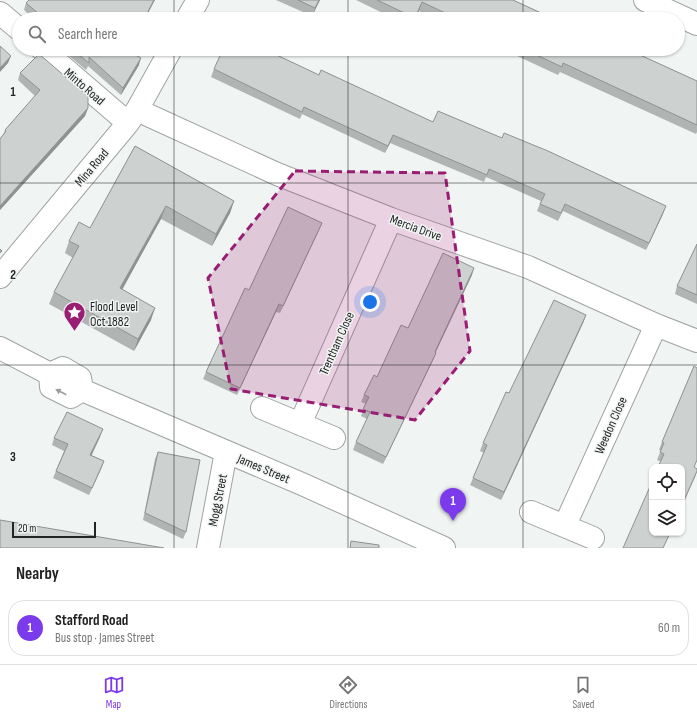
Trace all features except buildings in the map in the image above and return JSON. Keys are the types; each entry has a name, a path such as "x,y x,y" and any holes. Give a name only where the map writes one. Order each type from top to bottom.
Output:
{"street":[{"path":"191,12 198,0"},
{"path":"645,0 671,12"},
{"path":"0,13 12,23"},
{"path":"685,18 697,24"},
{"name":"Minto Road","path":"51,56 132,117"},
{"name":"Mina Road","path":"0,277 132,117 167,56"},
{"name":"Mercia Drive","path":"132,117 391,219 528,267 697,341"},
{"name":"Trentham Close","path":"300,424 391,219"},
{"name":"Weedon Close","path":"565,525 656,324"},
{"name":"James Street","path":"0,348 50,374 63,368 80,378 82,390 302,484 407,539 444,548"},
{"path":"262,408 334,438"},
{"name":"Mogg Street","path":"208,548 226,452"},
{"path":"531,512 593,538"}],"highlighted area":[{"path":"295,171 445,173 470,351 415,420 231,389 208,278"}],"place":[{"name":"Flood Level Oct 1882","path":"75,332"},
{"name":"Stafford Road","path":"453,521"}]}
